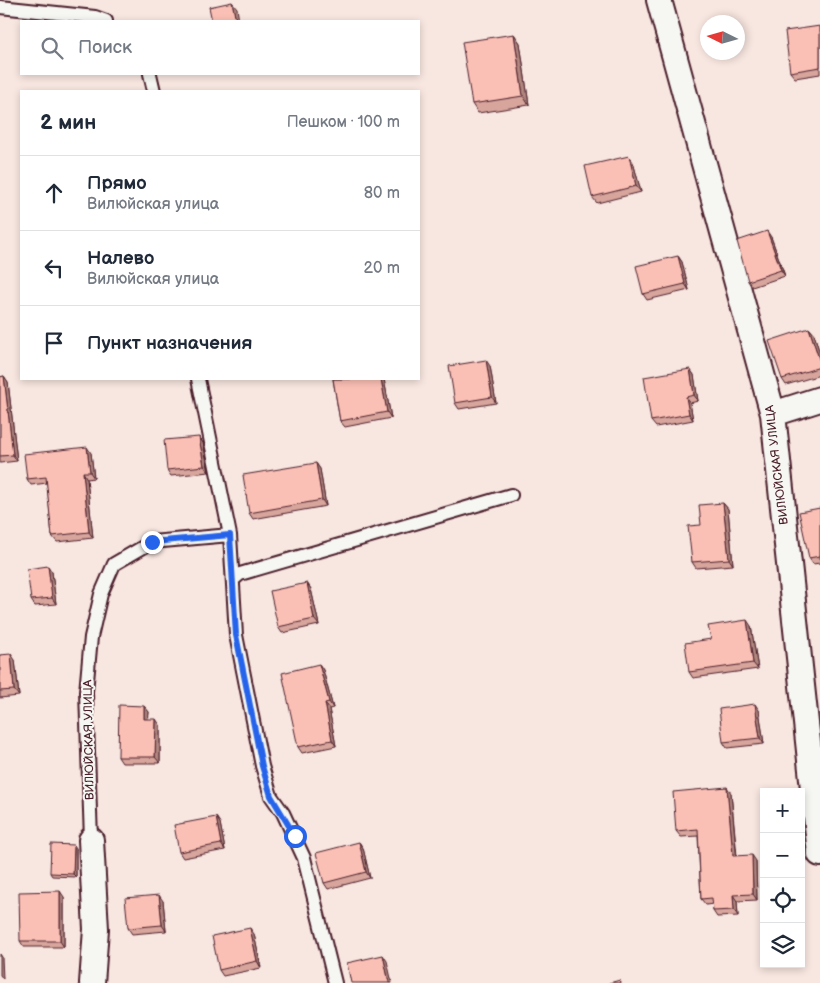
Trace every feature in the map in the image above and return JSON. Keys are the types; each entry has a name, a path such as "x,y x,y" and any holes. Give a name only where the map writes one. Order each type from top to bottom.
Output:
{"street":[{"name":"ВИЛЮЙСКАЯ УЛИЦА","path":"659,0 773,414 820,854"},
{"path":"773,414 820,399"},
{"name":"ВИЛЮЙСКАЯ УЛИЦА","path":"91,840 96,929 92,983"}],"lane":[{"path":"0,7 95,17 103,20"},
{"path":"150,75 154,90"},
{"path":"198,380 230,535 236,635 262,766 271,796 283,813 304,858 335,983"},
{"path":"233,580 240,574 511,495"},
{"name":"ВИЛЮЙСКАЯ УЛИЦА","path":"91,840 86,692 91,637 101,594 114,564 152,542 230,535"}],"building":[{"path":"232,2 236,20 212,20 209,7"},
{"path":"820,26 820,67 790,72 785,31"},
{"path":"514,34 523,96 472,104 462,42"},
{"path":"629,156 636,186 592,197 585,166"},
{"path":"767,231 781,270 748,281 737,241"},
{"path":"678,256 685,284 643,294 636,266"},
{"path":"809,328 820,367 782,379 769,341"},
{"path":"486,360 492,397 455,403 449,366"},
{"path":"690,369 694,395 686,397 689,414 651,421 644,377"},
{"path":"4,376 13,455 0,456 0,377"},
{"path":"333,380 381,380 387,412 340,421"},
{"path":"199,437 204,466 167,470 164,440"},
{"path":"87,447 90,472 83,472 89,532 52,536 46,477 27,479 24,454"},
{"path":"316,463 322,500 249,513 243,475"},
{"path":"723,503 729,559 692,562 688,526 701,525 699,505"},
{"path":"820,508 820,556 809,558 799,512"},
{"path":"48,566 52,598 31,600 27,569"},
{"path":"307,583 314,619 278,627 270,591"},
{"path":"747,620 753,663 689,672 685,643 711,639 708,626"},
{"path":"11,654 14,690 0,691 0,655"},
{"path":"319,664 329,702 325,703 332,740 298,747 282,673"},
{"path":"755,704 760,738 723,742 719,709"},
{"path":"119,705 144,706 144,719 156,719 155,757 118,757"},
{"path":"727,787 733,856 752,855 753,894 733,895 734,910 713,911 712,898 701,899 698,829 676,831 673,792"},
{"path":"216,817 221,844 179,852 174,825"},
{"path":"359,842 366,872 324,883 316,853"},
{"path":"51,844 74,845 73,874 50,873"},
{"path":"60,891 60,941 20,941 19,892"},
{"path":"159,895 162,925 128,928 125,898"},
{"path":"250,928 257,961 219,970 212,936"},
{"path":"383,955 389,983 351,983 347,963"},
{"path":"620,980 621,983 609,983"}],"route":[{"path":"152,542 230,535 236,635 262,766 271,796 283,813 295,836"}]}
